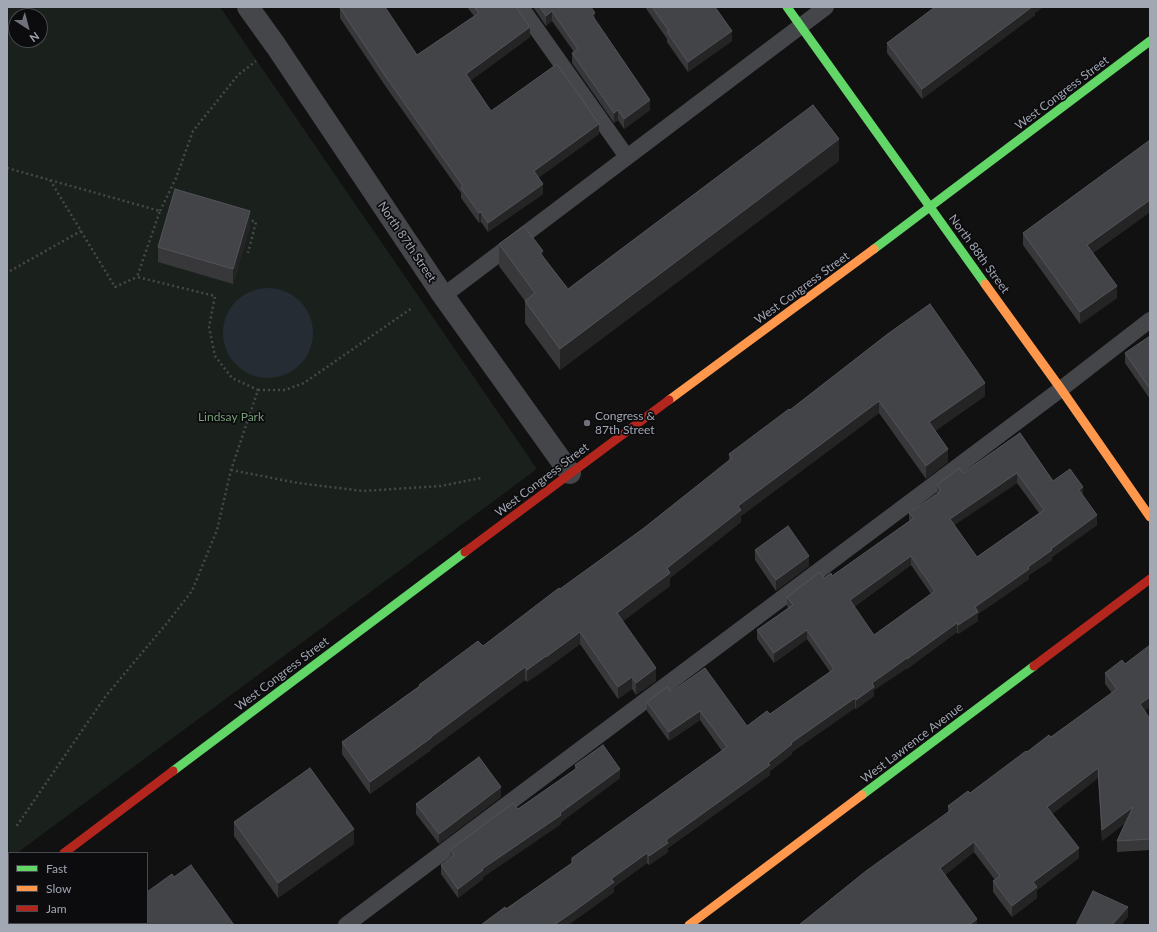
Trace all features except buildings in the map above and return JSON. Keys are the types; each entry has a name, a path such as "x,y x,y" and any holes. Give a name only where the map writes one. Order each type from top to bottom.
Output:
{"street":[{"name":"North 87th Street","path":"248,7 276,46 443,296 570,473"},
{"name":"North 88th Street","path":"786,7 1061,389 1150,517"},
{"name":"West Congress Street","path":"65,852 570,473 930,208 1150,41"},
{"name":"West Lawrence Avenue","path":"689,925 1150,579"}],"lane":[{"path":"521,7 628,157"},
{"path":"443,296 826,7"},
{"path":"346,925 1061,389 1150,320"}],"path":[{"path":"137,278 160,211 176,178 193,131 238,75 276,46"},
{"path":"7,168 160,211"},
{"path":"50,180 115,287 137,278 215,296 209,327 215,356 232,378 258,390 285,390 304,383 412,308"},
{"path":"242,218 256,222 248,253"},
{"path":"10,271 81,231"},
{"path":"16,827 105,697 192,591 217,530 231,470 258,390"},
{"path":"231,470 298,483 363,491 440,486 481,478"}],"green space":[{"name":"Lindsay Park","path":"7,7 220,7 537,469 18,852 8,852 7,860"}],"shaded area":[{"path":"268,288 285,292 300,301 309,316 313,333 309,350 300,365 285,374 268,378 251,374 236,365 227,350 223,333 227,316 236,301 251,292"}],"traffic: fast":[{"path":"787,7 985,284"},
{"path":"874,249 1150,41"},
{"path":"173,771 465,552"},
{"path":"862,795 1034,666"}],"traffic: slow":[{"path":"669,400 874,249"},
{"path":"985,284 1061,389 1150,517"},
{"path":"689,925 862,795"}],"traffic: jam":[{"path":"465,552 669,400"},
{"path":"1034,666 1150,579"},
{"path":"65,852 173,771"}],"place":[{"name":"Congress & 87th Street","path":"587,423"}]}
